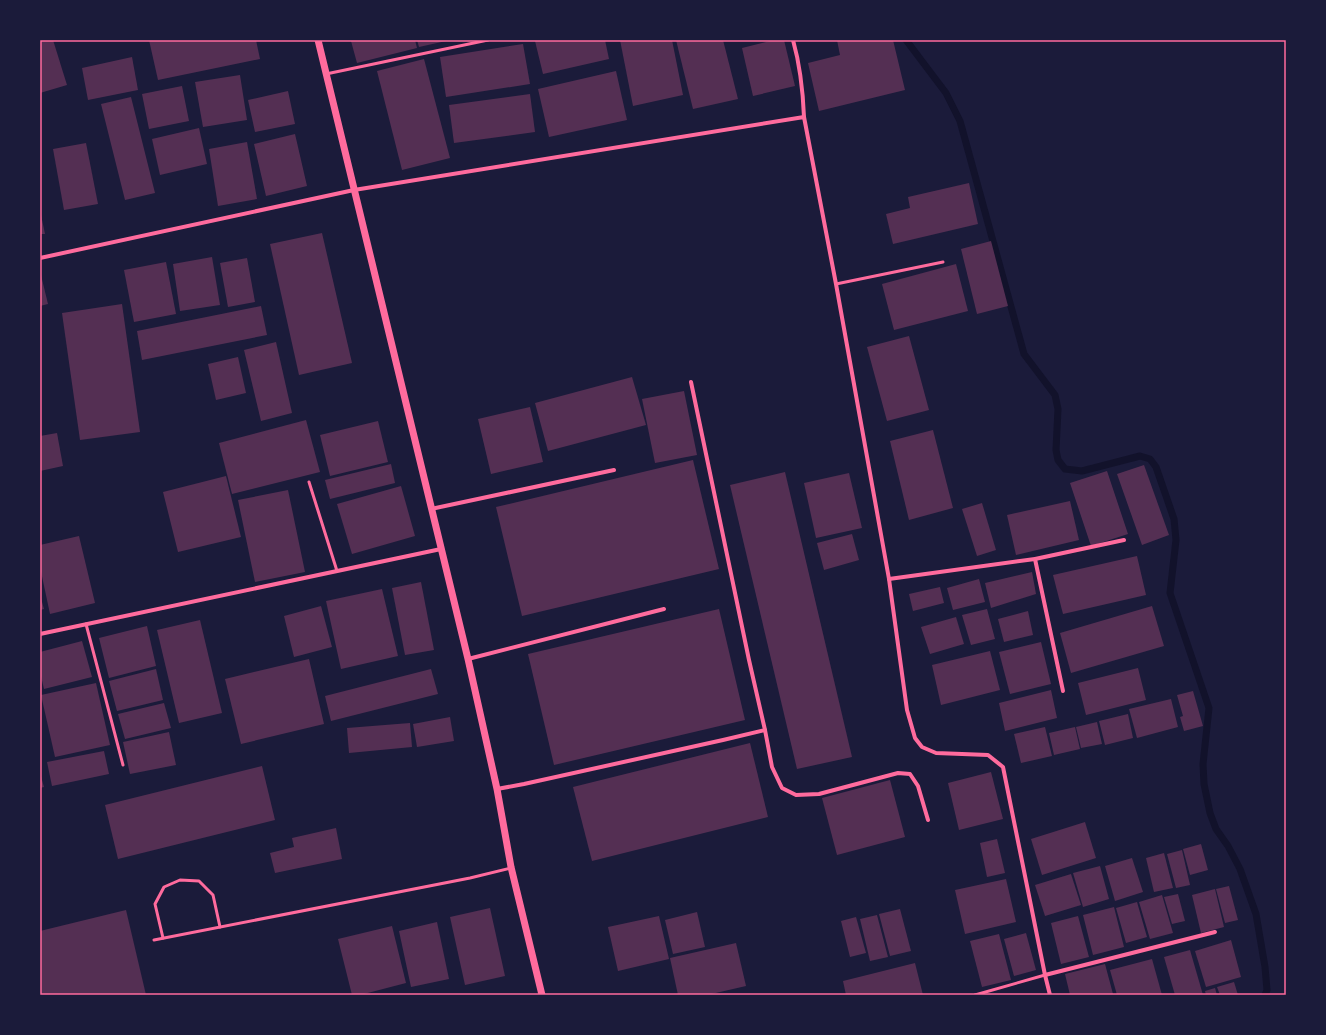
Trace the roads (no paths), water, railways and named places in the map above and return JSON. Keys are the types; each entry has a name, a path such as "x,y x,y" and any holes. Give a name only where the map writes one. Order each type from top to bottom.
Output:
{"street":[{"path":"318,40 468,659 497,789 511,867 542,995"},
{"path":"794,40 803,94 804,117 836,284 889,579 908,710 915,738 922,747 936,753 988,755 1003,767 1044,975 1050,995"},
{"path":"40,258 354,190 804,117"},
{"path":"691,382 772,767 782,788 796,795 819,794 898,774 910,774 918,786 928,820"},
{"path":"432,509 614,470"},
{"path":"889,579 1035,559 1124,540"},
{"path":"40,634 441,549"},
{"path":"1035,559 1063,691"},
{"path":"468,659 664,609"},
{"path":"497,789 708,744 765,730"},
{"path":"1044,975 1215,932"}],"lane":[{"path":"326,74 488,40"},
{"path":"836,284 943,262"},
{"path":"309,482 337,572"},
{"path":"86,624 122,765"},
{"path":"154,940 470,878 511,867"},
{"path":"163,938 155,904 164,887 180,880 199,881 213,895 220,927"},
{"path":"975,995 1044,975"}],"waterway":[{"path":"906,40 946,93 960,121 1024,354 1055,395 1058,409 1056,450 1058,460 1065,469 1082,471 1140,456 1150,459 1156,467 1174,519 1176,540 1170,593 1209,708 1203,764 1204,784 1210,813 1216,829 1228,846 1240,869 1256,914 1265,967 1267,990 1265,995"}]}
